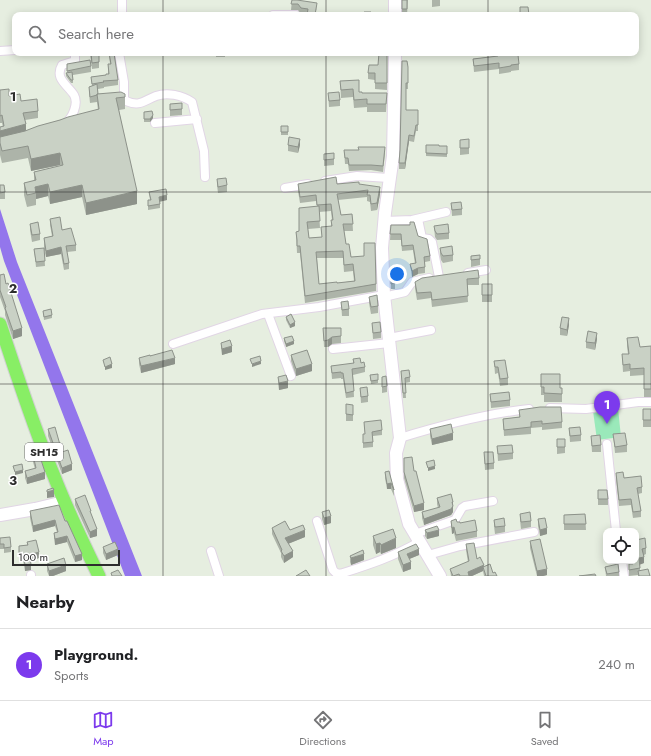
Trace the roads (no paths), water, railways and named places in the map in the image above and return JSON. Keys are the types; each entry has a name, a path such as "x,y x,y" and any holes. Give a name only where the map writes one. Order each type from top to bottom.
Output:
{"main road":[{"name":"SH15","path":"0,324 5,352 64,502 99,576"}],"street":[{"path":"122,0 122,12"},
{"path":"395,0 395,12"},
{"path":"0,51 12,50"},
{"path":"57,127 66,123 73,113 75,98 62,82 60,73 62,65 75,61 75,56"},
{"path":"120,56 124,82 124,98 126,101 141,104 163,94 176,95 186,98 192,102 204,152 205,177"},
{"path":"395,56 393,156 389,178 382,248 384,296 392,379 400,438 396,453 397,479 409,524 440,576"},
{"path":"155,123 197,119"},
{"path":"285,188 357,176 389,178"},
{"path":"384,221 418,219 446,212"},
{"path":"173,344 268,314 405,292 412,282 420,279 442,277 432,242 429,239 422,238 418,219"},
{"path":"458,274 486,270"},
{"path":"268,314 291,376"},
{"path":"333,350 389,340 431,330"},
{"path":"400,438 428,429 500,412 540,408 586,409 638,402 651,402"},
{"path":"607,444 616,528"},
{"path":"316,521 334,570 336,573 340,574 400,553 417,538 455,520 465,506 494,501"},
{"path":"0,515 64,502"},
{"path":"428,555 460,546 534,532"},
{"path":"211,551 219,576"},
{"path":"622,564 624,576"}],"place":[{"name":"Playground.","path":"607,424"}]}
